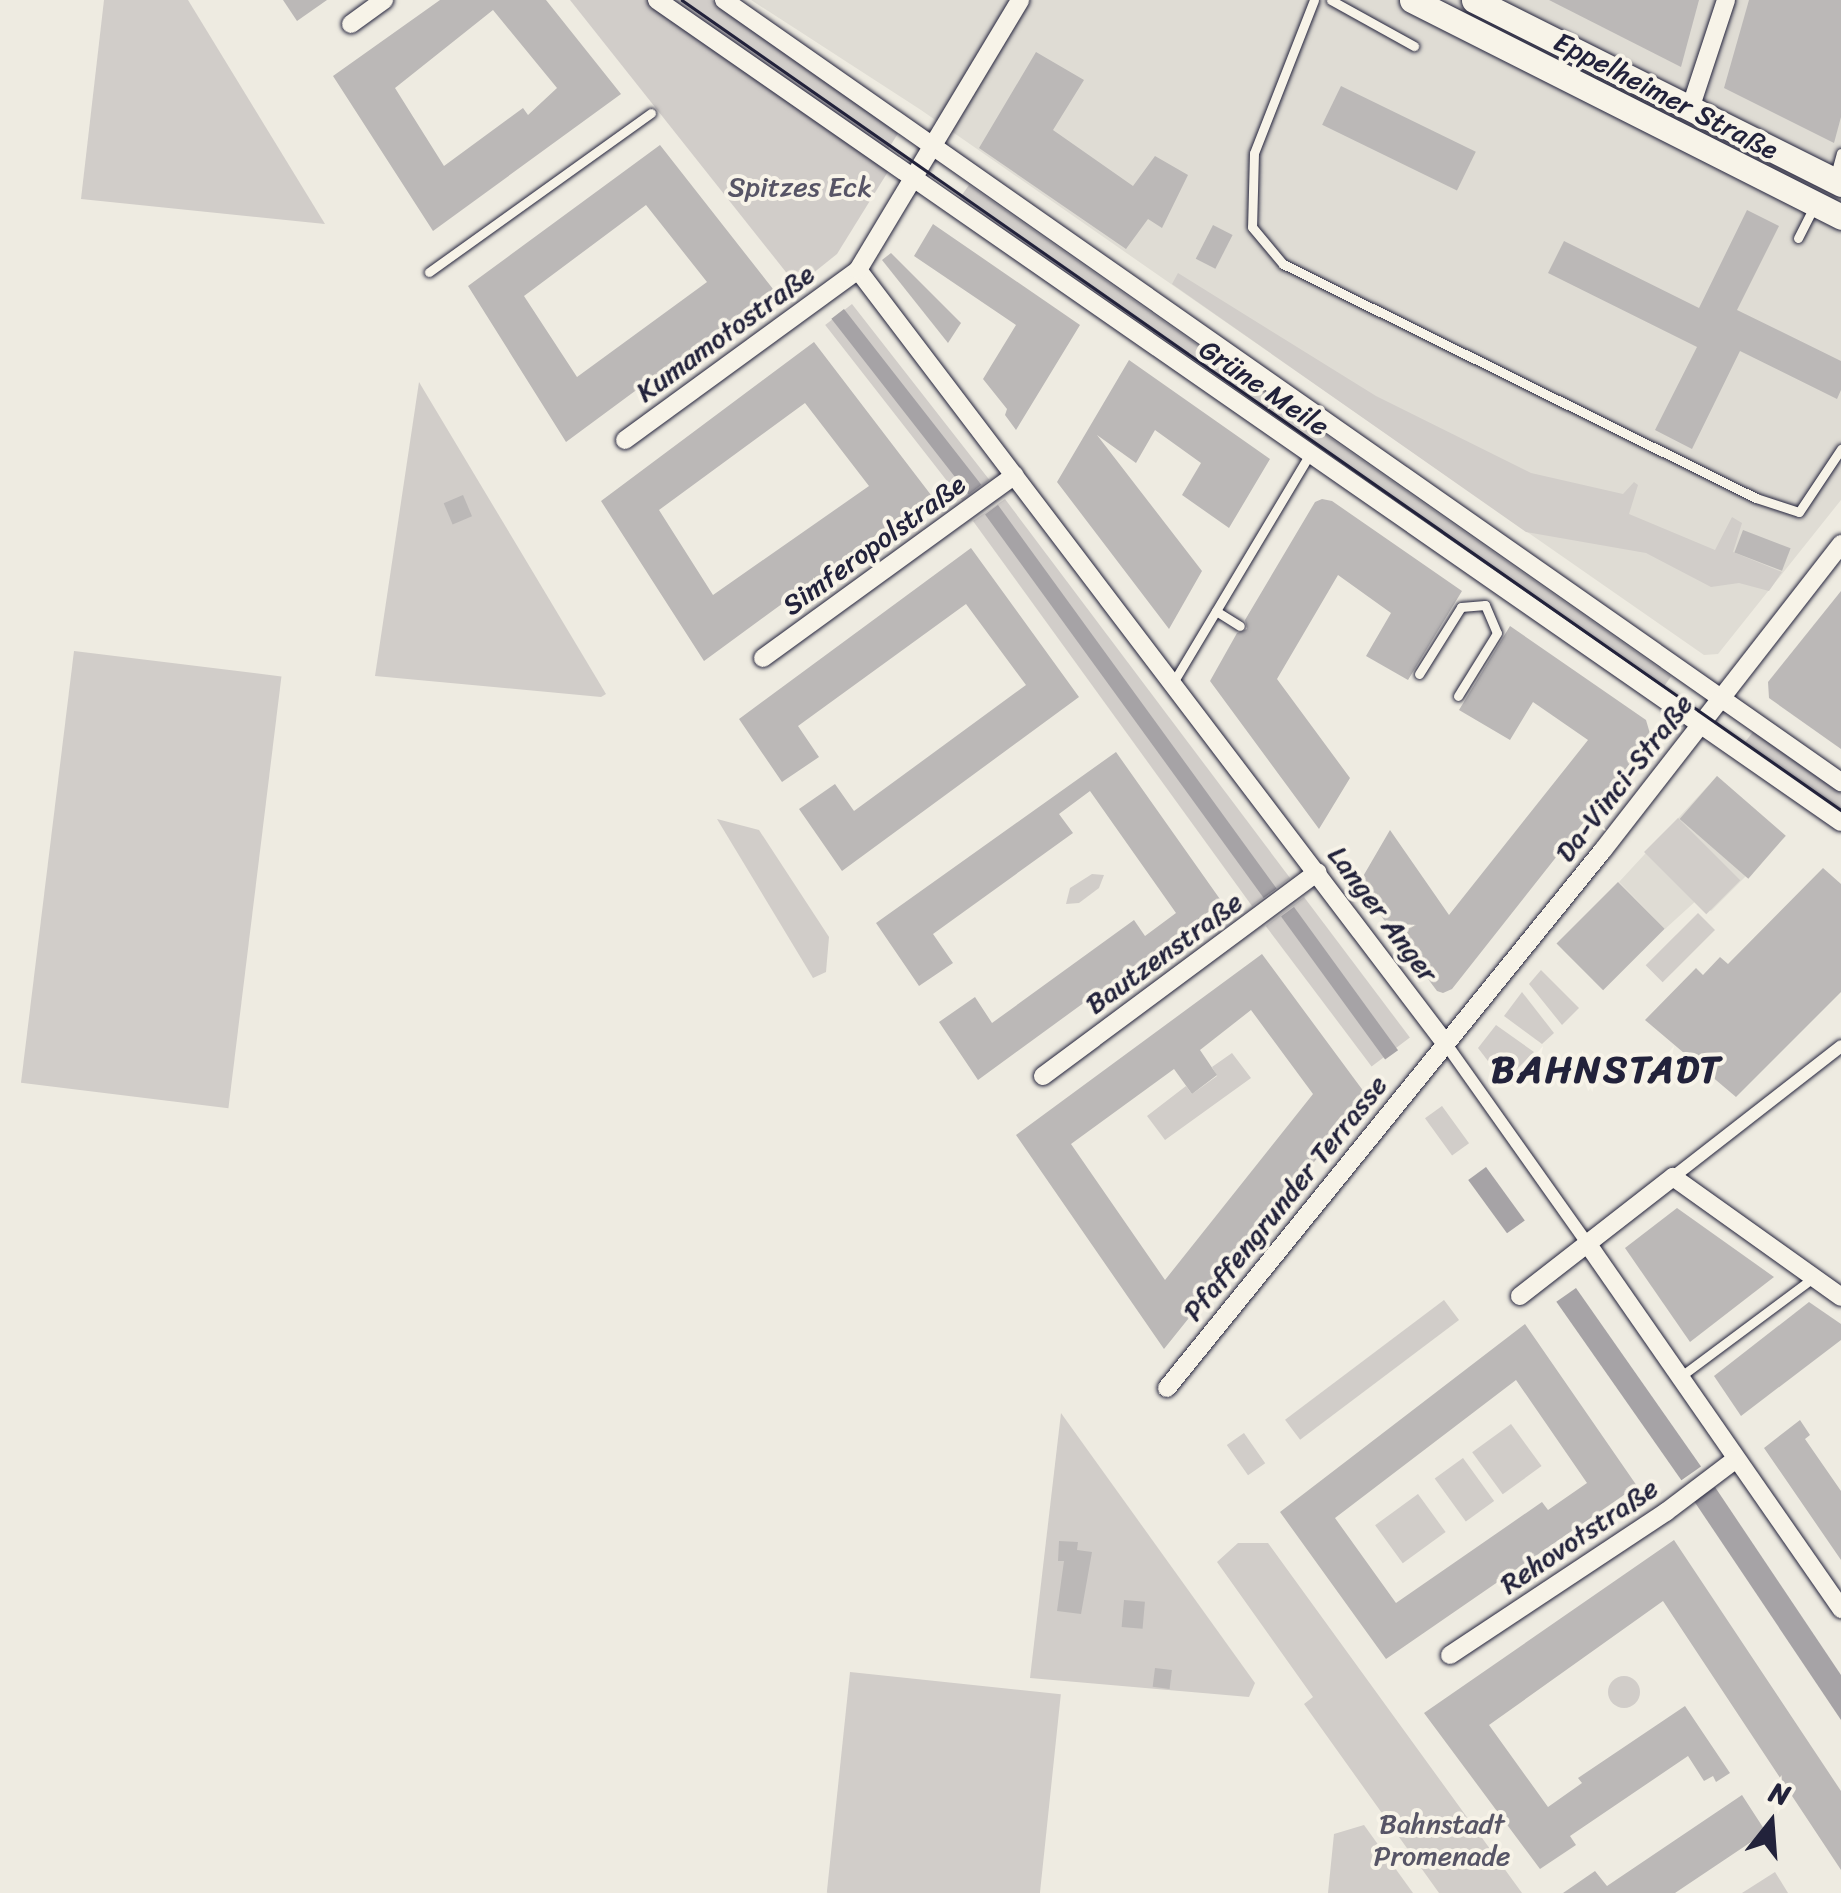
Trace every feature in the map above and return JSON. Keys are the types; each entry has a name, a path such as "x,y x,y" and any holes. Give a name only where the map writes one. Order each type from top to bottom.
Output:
{"main road":[{"name":"Eppelheimer Straße","path":"1412,0 1841,217"},
{"name":"Eppelheimer Straße","path":"1474,0 1838,182"}],"street":[{"path":"351,24 384,0"},
{"name":"Grüne Meile","path":"657,0 1841,822"},
{"name":"Grüne Meile","path":"724,0 1841,782"},
{"path":"858,270 1020,0"},
{"path":"1690,109 1726,0"},
{"name":"Kumamotostraße","path":"625,440 858,270"},
{"name":"Langer Anger","path":"858,270 1174,680 1446,1044 1841,1609"},
{"name":"Simferopolstraße","path":"763,658 1015,475"},
{"name":"Da-Vinci-Straße","path":"1446,1044 1841,545"},
{"name":"Bautzenstraße","path":"1043,1076 1318,872"},
{"name":"Pfaffengrunder Terrasse","path":"1167,1388 1446,1044"},
{"path":"1520,1296 1841,1046"},
{"path":"1673,1177 1841,1297"},
{"name":"Rehovotstraße","path":"1450,1655 1666,1512 1736,1459"}],"lane":[{"path":"1314,0 1254,154 1252,227 1284,264 1756,498 1799,512 1841,449"},
{"path":"1331,0 1414,46"},
{"path":"429,272 652,113"},
{"path":"1838,182 1841,153"},
{"path":"1798,238 1815,204"},
{"path":"1174,680 1311,452"},
{"path":"1419,674 1462,607 1484,605 1497,633 1458,696"},
{"path":"1216,611 1240,626"},
{"path":"1680,1377 1814,1278"}],"shaded area":[{"path":"751,0 1841,0 1841,500 1718,654 1704,655 921,110"},
{"path":"844,309 981,485 969,495 831,319"},
{"path":"998,505 1277,888 1264,898 985,514"},
{"path":"1717,776 1786,836 1711,911 1698,899 1665,929 1619,882"},
{"path":"1294,907 1398,1050 1385,1060 1281,916"},
{"path":"1486,1167 1525,1220 1507,1233 1468,1180"},
{"path":"1576,1288 1701,1467 1681,1480 1556,1302"},
{"path":"1715,1487 1841,1675 1841,1720 1694,1501"}],"green space":[{"path":"104,0 188,0 325,224 81,199"},
{"name":"Spitzes Eck","path":"570,0 648,0 889,170 837,254 797,286"},
{"path":"667,0 712,0 899,132 885,154"},
{"path":"969,185 1671,677 1660,692 958,201"},
{"path":"1178,273 1376,396 1531,473 1623,494 1634,482 1638,485 1629,514 1715,550 1732,517 1742,523 1733,552 1782,572 1769,591 1739,583 1711,587 1646,553 1526,532 1172,284"},
{"path":"852,304 989,480 963,501 825,325"},
{"path":"419,382 606,694 601,697 375,676"},
{"path":"1005,499 1290,878 1252,906 973,521"},
{"path":"74,651 281,676 228,1108 21,1083"},
{"path":"1753,732 1841,793 1841,817 1741,747"},
{"path":"1678,818 1740,880 1706,914 1644,852"},
{"path":"717,819 759,830 829,937 826,972 813,978"},
{"path":"1092,874 1104,875 1099,888 1079,903 1066,904 1070,888"},
{"path":"1304,897 1410,1038 1372,1066 1266,926"},
{"path":"1698,913 1715,930 1663,982 1646,965"},
{"path":"1541,970 1579,1008 1562,1025 1529,984"},
{"path":"1522,992 1554,1033 1542,1044 1504,1016"},
{"path":"1496,1025 1534,1052 1504,1082 1478,1048"},
{"path":"1232,1053 1251,1078 1165,1140 1147,1116 1186,1086 1192,1094 1217,1076 1212,1067"},
{"path":"1442,1106 1469,1143 1452,1156 1425,1118"},
{"path":"1444,1300 1459,1320 1300,1440 1285,1420"},
{"path":"1061,1413 1255,1683 1249,1697 1030,1678"},
{"path":"1511,1424 1542,1466 1503,1494 1472,1452"},
{"path":"1244,1433 1265,1463 1248,1475 1227,1445"},
{"path":"1463,1458 1494,1501 1466,1521 1435,1479"},
{"path":"1418,1494 1446,1532 1403,1563 1375,1525"},
{"name":"Bahnstadt Promenade","path":"1238,1543 1268,1543 1522,1893 1439,1893 1304,1704 1313,1697 1217,1562"},
{"path":"850,1672 1061,1694 1040,1893 827,1893"},
{"path":"1624,1676 1635,1681 1640,1692 1635,1703 1624,1708 1613,1703 1608,1692 1613,1681"},
{"path":"1364,1825 1413,1893 1328,1893 1334,1834"},
{"path":"1775,1872 1788,1893 1742,1893"}],"building":[{"path":"283,0 327,0 297,21"},
{"path":"440,0 546,0 621,94 433,231 333,76","holes":["493,10 557,88 528,115 523,108 444,166 395,88"]},
{"path":"1549,0 1699,0 1681,67"},
{"path":"1749,0 1841,0 1841,117 1834,143 1724,88"},
{"path":"1036,52 1084,80 1053,130 1133,186 1155,156 1188,175 1162,228 1148,219 1126,249 979,148"},
{"path":"1341,86 1476,152 1457,190 1322,125"},
{"path":"660,145 773,289 566,442 468,286","holes":["646,205 707,282 577,377 524,296"]},
{"path":"1747,210 1779,226 1737,310 1841,361 1841,390 1837,399 1740,351 1692,449 1655,430 1697,347 1548,273 1564,241 1699,308"},
{"path":"933,224 1080,325 1016,430 1005,415 1007,409 983,379 1016,325 914,256"},
{"path":"1213,225 1233,235 1215,269 1196,259"},
{"path":"891,253 961,323 948,343 882,260"},
{"path":"814,342 931,495 704,661 601,501","holes":["805,403 869,486 713,595 659,510"]},
{"path":"1129,360 1270,459 1229,528 1182,495 1201,463 1155,430 1136,463 1097,435 1202,571 1169,629 1057,482"},
{"path":"463,495 472,516 453,524 444,503"},
{"path":"1332,501 1462,591 1408,680 1366,656 1391,613 1338,575 1277,679 1350,778 1319,829 1210,681 1237,633 1247,629 1245,620 1315,502"},
{"path":"1743,530 1791,548 1782,571 1734,552"},
{"path":"971,548 1079,697 842,871 799,809 835,784 854,811 1026,685 966,604 798,726 819,757 782,782 739,719"},
{"path":"1841,591 1841,749 1769,698 1768,682"},
{"path":"1510,626 1646,720 1651,737 1452,989 1443,993 1437,991 1358,885 1390,830 1449,915 1588,740 1533,702 1510,740 1459,710"},
{"path":"1116,752 1222,902 978,1080 939,1022 975,997 992,1023 1134,920 1145,936 1176,913 1090,791 1059,814 1073,833 933,934 953,963 919,986 876,923"},
{"path":"1717,776 1786,836 1748,879 1680,819"},
{"path":"1823,868 1841,884 1841,992 1736,1097 1645,1020 1696,968 1703,975 1720,957 1728,964"},
{"path":"1618,882 1665,929 1603,990 1556,944"},
{"path":"1262,954 1367,1096 1164,1349 1016,1135","holes":["1251,1010 1313,1094 1165,1280 1071,1144 1174,1069 1192,1094 1217,1075 1200,1050"]},
{"path":"1677,1208 1774,1277 1690,1342 1625,1248"},
{"path":"1809,1302 1841,1324 1841,1340 1741,1416 1714,1376"},
{"path":"1525,1324 1637,1486 1386,1659 1280,1512","holes":["1516,1380 1587,1483 1548,1510 1542,1502 1396,1603 1335,1518"]},
{"path":"1800,1420 1810,1435 1805,1439 1841,1491 1841,1560 1764,1448"},
{"path":"1674,1540 1841,1791 1841,1870 1663,1601 1489,1725 1548,1807 1582,1783 1578,1778 1685,1706 1730,1773 1716,1782 1713,1776 1704,1781 1688,1756 1570,1836 1576,1845 1540,1869 1424,1713"},
{"path":"1059,1541 1078,1542 1077,1550 1092,1552 1081,1614 1057,1611 1064,1561 1058,1561"},
{"path":"1124,1600 1145,1602 1143,1629 1122,1627"},
{"path":"1155,1668 1172,1670 1170,1689 1153,1687"},
{"path":"1742,1795 1766,1832 1675,1893 1563,1893 1595,1871 1607,1886"}],"tram line":[{"path":"682,0 1841,810"}],"district":[{"name":"BAHNSTADT","path":"1607,1070"}]}
